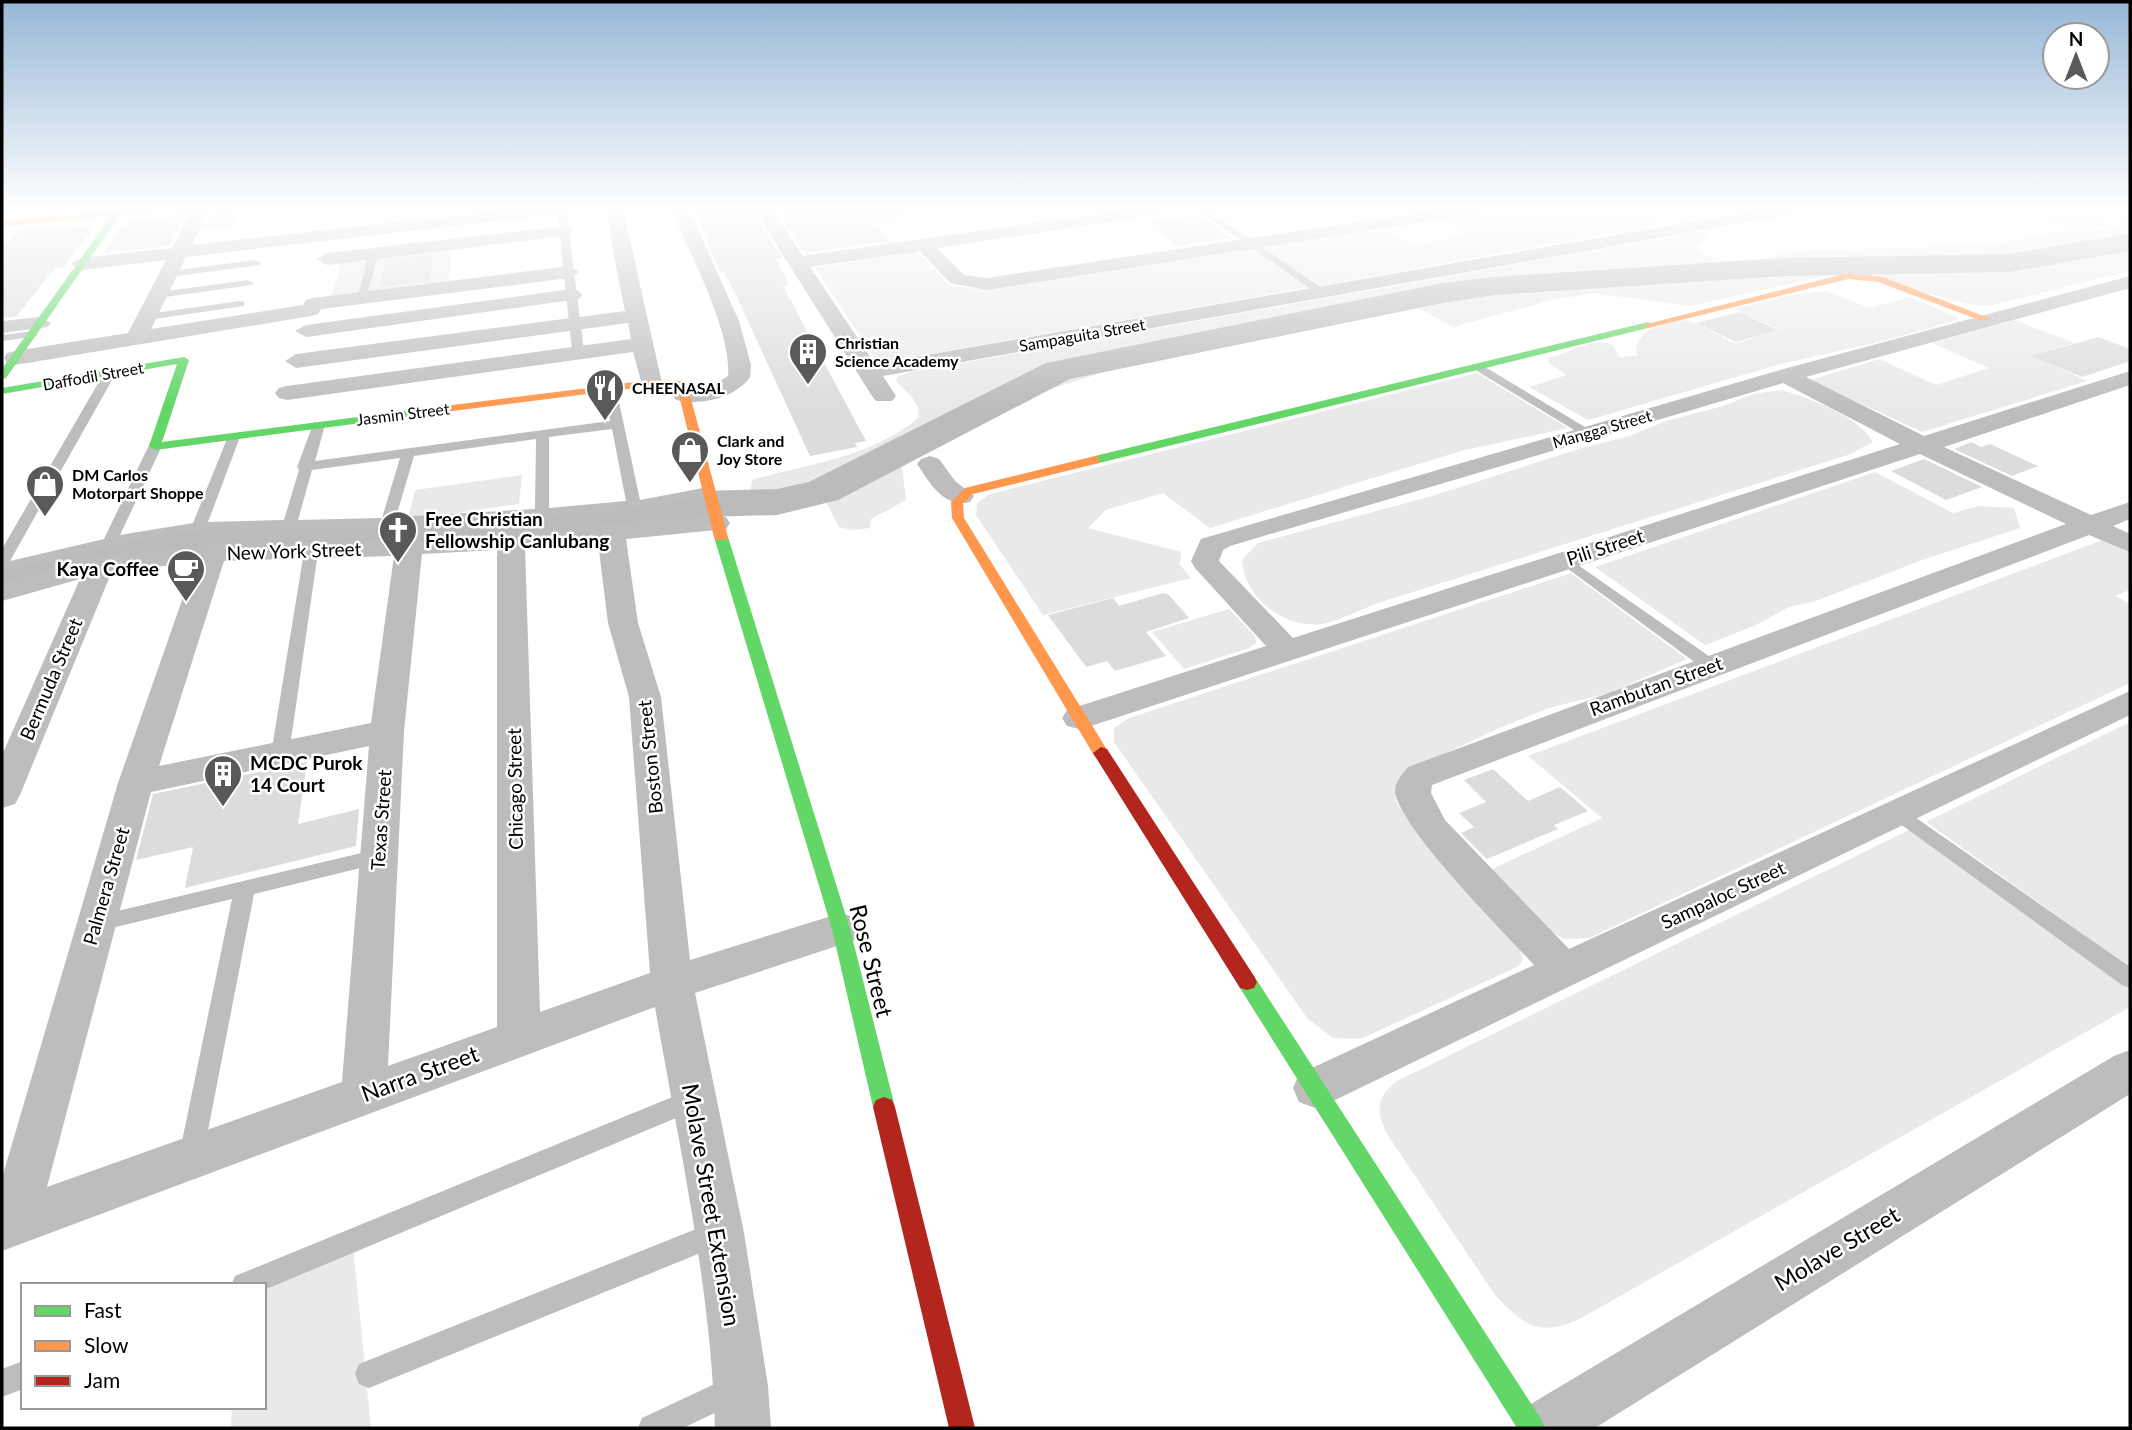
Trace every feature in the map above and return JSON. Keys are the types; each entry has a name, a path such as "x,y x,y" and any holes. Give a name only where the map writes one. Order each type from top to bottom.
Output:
{"street":[{"path":"6,368 73,276"},
{"path":"136,339 168,276"},
{"path":"276,430 322,276"},
{"path":"455,286 456,276"},
{"path":"310,315 361,298 539,276"},
{"path":"628,276 650,383"},
{"path":"684,396 725,388 736,381 741,368 730,326 709,276"},
{"path":"806,276 884,396"},
{"path":"951,276 976,285 1038,276"},
{"name":"Sampaguita Street","path":"869,372 1415,276"},
{"path":"1532,1428 1079,718 958,518 957,502 961,496 982,487 1855,276 1880,279 1986,319"},
{"name":"Mangga Street","path":"1288,650 1209,568 1205,561 1211,545 1220,540 1986,319 2130,282"},
{"path":"6,368 237,314 310,315 572,295"},
{"path":"296,361 636,316"},
{"path":"2,327 36,328"},
{"path":"287,393 643,344"},
{"name":"Daffodil Street","path":"2,391 184,360 155,446"},
{"path":"1789,377 2088,526 2130,544"},
{"name":"Pili Street","path":"1079,718 2130,378"},
{"name":"Jasmin Street","path":"155,446 650,383 682,384 684,396"},
{"name":"Rose Street","path":"684,396 711,505 841,929 962,1428"},
{"path":"930,464 946,487 961,496"},
{"name":"New York Street","path":"2,592 106,552 206,540 311,552 399,533 511,541 611,534 711,505"},
{"name":"Rambutan Street","path":"1564,970 1432,829 1416,803 1414,784 1434,768 2130,510"},
{"name":"Texas Street","path":"364,1095 399,533"},
{"name":"Boston Street","path":"611,534 623,622 645,697 672,984"},
{"name":"Palmera Street","path":"7,1225 206,540"},
{"name":"Chicago Street","path":"511,541 519,1038"},
{"name":"Bermuda Street","path":"2,795 106,552"},
{"name":"Sampaloc Street","path":"1315,1088 2130,702"},
{"path":"136,783 387,731"},
{"name":"Narra Street","path":"7,1225 519,1038 841,929"},
{"name":"Molave Street Extension","path":"672,984 719,1233 742,1407"},
{"name":"Molave Street","path":"1544,1428 2130,1070"}],"lane":[{"path":"147,317 237,314 251,276"},
{"path":"361,298 367,276"},
{"path":"569,276 578,351"},
{"path":"1298,276 1322,292"},
{"path":"158,295 248,283"},
{"path":"2,338 36,328"},
{"path":"1476,366 1589,433"},
{"path":"2,564 110,373"},
{"path":"610,388 634,505"},
{"path":"304,467 617,424"},
{"path":"289,526 304,467 319,425"},
{"path":"542,511 543,435"},
{"path":"233,437 206,540 289,526 399,533 456,520 542,511 634,505 711,505"},
{"path":"2,564 106,552 155,446"},
{"path":"399,533 408,454"},
{"path":"280,754 311,552"},
{"path":"1565,560 1710,665"},
{"path":"1899,813 2130,979"},
{"path":"95,924 378,857"},
{"path":"190,1159 245,888"},
{"path":"249,1283 692,1100"},
{"path":"369,1374 719,1233"},
{"path":"2,1383 21,1376"},
{"path":"652,1428 742,1407"}],"shaded area":[{"path":"337,276 450,276 449,284 330,299"},
{"path":"820,276 940,276 950,286 976,289 1063,276 1293,276 1310,287 889,361 875,358"},
{"path":"1303,276 1375,276 1318,286"},
{"path":"1452,276 1825,276 1691,306 1593,293 1552,300 1453,327 1417,307 1268,338 1153,356 1036,394 901,458 906,500 871,519 870,528 852,530 839,527 825,500 766,504 750,494 752,480 839,458 901,431 919,417 918,407 912,397 896,381 898,376"},
{"path":"1857,276 2111,276 1988,306 1973,305"},
{"path":"1827,291 1869,308 1911,297 1960,319 1887,340 1781,364 1588,420 1529,387 1567,375 1549,363 1548,358 1589,344 1613,345 1619,357 1637,356 1640,339 1646,333 1663,324 1682,320 1735,344 1779,329 1734,309 1797,294"},
{"path":"2015,320 2074,343 2032,356 2087,381 1922,432 1810,380 1879,359 1936,385 1989,368 1932,343"},
{"path":"1477,373 1568,428 1461,451 1210,528 1163,493 1106,510 1088,528 1181,552 1180,565 1191,578 1043,615 976,515 977,503 990,494"},
{"path":"1781,390 1804,397 1845,417 1867,433 1873,442 1848,455 1378,603 1322,624 1294,621 1268,608 1258,598 1244,574 1242,560 1258,543 1432,496 1585,447 1630,436 1666,421 1723,406 1753,394"},
{"path":"1875,472 1953,513 1979,506 2014,508 2020,528 1922,560 1816,601 1789,607 1754,626 1705,645 1595,567"},
{"path":"522,475 519,504 408,520 415,490"},
{"path":"2108,538 2130,549 2130,590 2115,596 2130,604 2130,683 1589,938 1565,939 1553,933 1490,870 1602,818 1528,756"},
{"path":"1571,573 1687,659 1609,693 1549,708 1408,771 1397,788 1396,801 1408,821 1517,942 1523,959 1519,966 1361,1039 1333,1038 1307,1018 1114,742 1114,728 1129,718"},
{"path":"1229,609 1255,636 1256,643 1249,648 1184,669 1152,632"},
{"path":"2130,722 2130,968 1926,822"},
{"path":"1909,830 2130,989 2130,1007 1583,1317 1545,1328 1525,1322 1516,1315 1495,1295 1387,1134 1380,1111 1385,1093 1397,1081"},
{"path":"353,1247 371,1428 231,1428 232,1409 266,1409 266,1284"}],"building":[{"path":"2,276 49,276 16,317 2,318"},
{"path":"383,276 431,276 430,281 380,287"},
{"path":"726,276 784,276 789,285 783,286 866,441 855,443 857,447 810,456"},
{"path":"1740,312 1778,330 1736,342 1696,323"},
{"path":"2098,337 2130,349 2130,361 2082,377 2031,356"},
{"path":"1971,442 1981,447 1990,444 2038,466 2012,476 1954,449"},
{"path":"1924,459 1982,487 1946,500 1891,471"},
{"path":"1163,593 1169,595 1189,618 1146,632 1166,656 1115,671 1107,661 1086,667 1048,615 1113,598 1119,606"},
{"name":"MCDC Purok 14 Court","path":"307,762 298,824 359,809 356,846 185,888 193,847 136,860 153,794"},
{"path":"1493,769 1528,801 1560,787 1588,811 1554,825 1558,829 1487,859 1461,833 1474,827 1459,813 1486,802 1464,780"}],"waterway":[{"path":"2,578 122,549 218,537 295,537 613,518 703,504 777,502 823,491 1059,371 1443,293 1493,286 1651,276"}],"traffic: fast":[{"path":"2,376 73,276"},
{"path":"1095,460 1648,325"},
{"path":"2,391 184,360 155,446 445,409"},
{"path":"721,537 841,929 884,1107"},
{"path":"1247,982 1532,1428"}],"traffic: slow":[{"path":"1648,325 1848,276 1880,279 1986,319"},
{"path":"445,409 651,383 682,384 721,537"},
{"path":"1095,460 969,491 957,502 958,518 1101,753"}],"traffic: jam":[{"path":"1101,753 1247,982"},
{"path":"884,1107 962,1428"}],"place":[{"name":"Christian Science Academy","path":"808,386"},
{"name":"CHEENASAL","path":"605,422"},
{"name":"Clark and Joy Store","path":"690,484"},
{"name":"DM Carlos Motorpart Shoppe","path":"45,518"},
{"name":"Free Christian Fellowship Canlubang","path":"398,564"},
{"name":"Kaya Coffee","path":"186,603"},
{"name":"MCDC Purok 14 Court","path":"223,808"}]}
